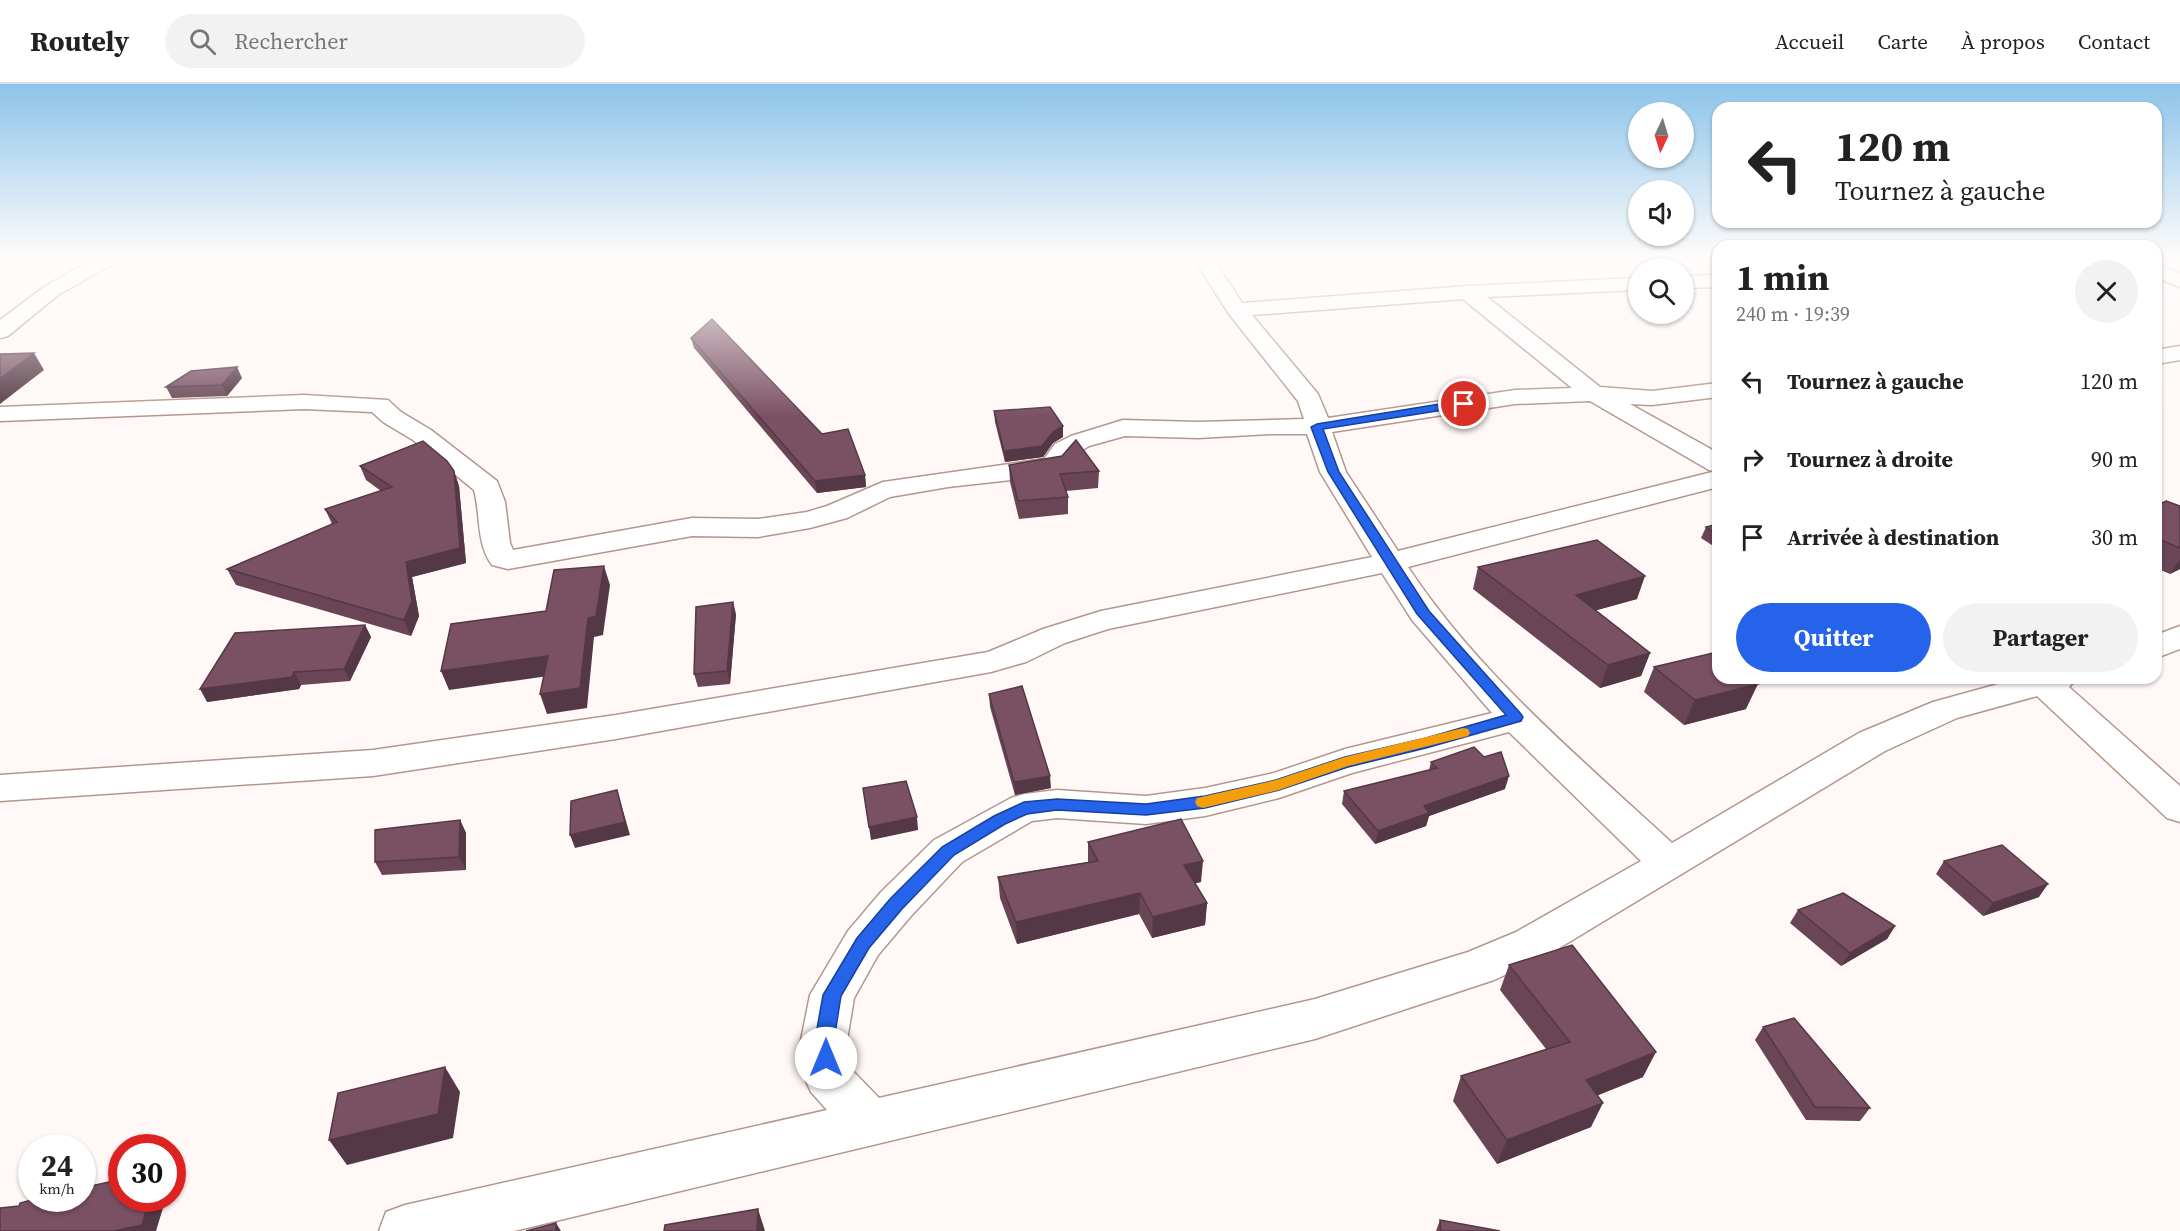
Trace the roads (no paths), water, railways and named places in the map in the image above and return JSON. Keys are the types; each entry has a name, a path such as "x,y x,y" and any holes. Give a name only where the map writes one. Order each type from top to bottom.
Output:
{"street":[{"path":"0,331 27,310"},
{"path":"1236,310 1242,310"},
{"path":"1236,310 1309,399 1333,472 1424,614 1516,717 1669,864"},
{"path":"1490,310 1594,394 1712,460"},
{"path":"2162,356 2180,353"},
{"path":"0,414 304,402 379,405 392,417 422,435 486,488 491,502 495,543 502,559 508,560 692,527 758,528 810,520 837,512 883,490 1053,465 1064,450 1080,441 1123,428 1198,430 1270,426 1317,427 1515,397 1594,394 1652,398 1712,391"},
{"path":"0,788 373,764 616,727 992,663 1054,636 1101,621 1392,562 1712,481"},
{"path":"2162,621 2180,625"},
{"path":"2162,645 2180,636"},
{"path":"405,1231 1315,1019 1479,967 1531,944 1872,742 1945,710 2038,684"},
{"path":"2056,684 2180,808"},
{"path":"872,1124 828,1077 824,1040 832,995 863,943 896,904 948,851 1024,808 1057,804 1146,810 1205,802 1279,785 1345,762 1426,743 1516,717"}]}
